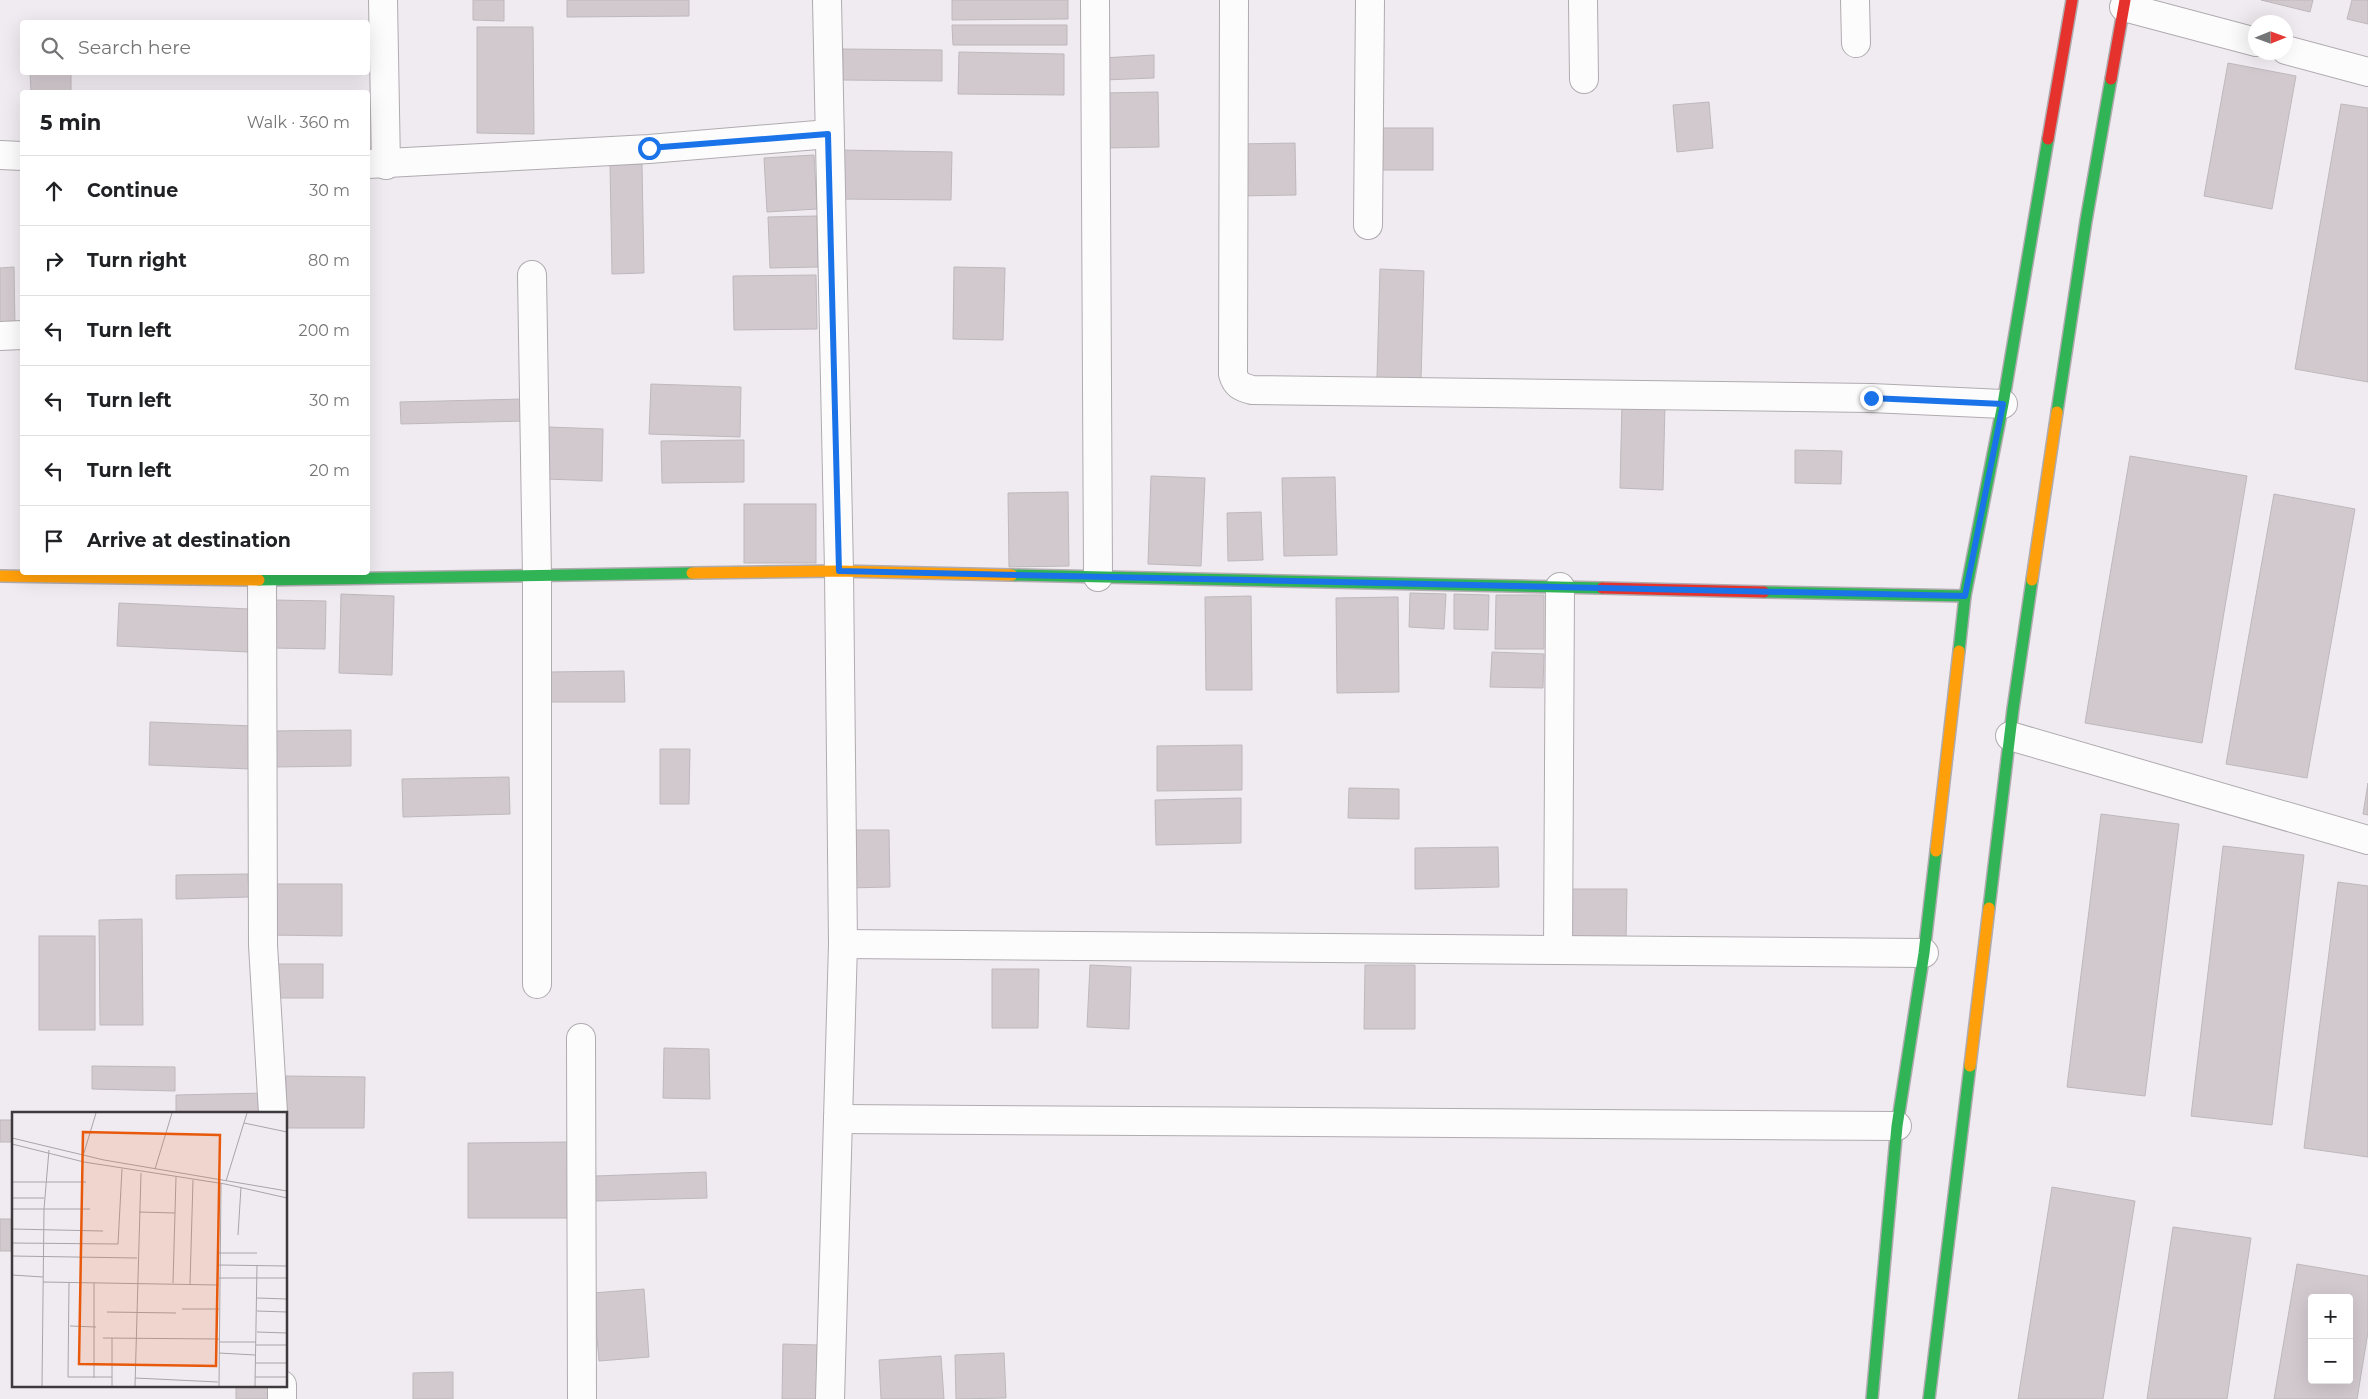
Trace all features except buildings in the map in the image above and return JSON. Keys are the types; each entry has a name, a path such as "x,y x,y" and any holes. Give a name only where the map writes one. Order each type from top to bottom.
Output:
{"street":[{"path":"384,0 376,164 649,148 828,134"},
{"path":"826,0 839,571 843,944 830,1399"},
{"path":"1095,0 1098,577"},
{"path":"1234,0 1233,374 1235,381 1241,387 1252,390 1871,398 2003,404"},
{"path":"1368,225 1370,0"},
{"path":"1583,0 1584,80"},
{"path":"1855,0 1856,43"},
{"path":"1872,1399 1897,1126 1924,953 1965,596 2003,404 2072,0"},
{"path":"1929,1399 2010,736 2086,221 2124,3 2248,40"},
{"path":"2293,52 2368,72"},
{"path":"0,155 20,156"},
{"path":"532,275 537,577 537,984"},
{"path":"0,336 20,335"},
{"path":"0,576 537,577 839,571 1965,596"},
{"path":"262,576 263,946 273,1112"},
{"path":"1558,950 1560,587"},
{"path":"2010,736 2368,840"},
{"path":"843,944 1924,953"},
{"path":"581,1038 582,1399"},
{"path":"838,1119 1897,1126"},
{"path":"282,1386 282,1399"}],"traffic: fast":[{"path":"2057,412 2086,221 2111,79"},
{"path":"1959,651 1965,596 2003,404 2048,139"},
{"path":"259,580 692,573"},
{"path":"1012,575 1602,588"},
{"path":"1989,908 2013,709 2032,580"},
{"path":"1764,592 1965,596"},
{"path":"1872,1399 1897,1126 1924,953 1936,851"},
{"path":"1929,1399 1970,1066"}],"traffic: slow":[{"path":"2032,580 2057,412"},
{"path":"692,573 839,571 1012,575"},
{"path":"0,576 259,580"},
{"path":"1936,851 1959,651"},
{"path":"1970,1066 1989,908"}],"traffic: jam":[{"path":"2048,139 2072,0"},
{"path":"2111,79 2125,0"},
{"path":"1602,588 1764,592"}],"route":[{"path":"649,148 828,134 839,571 1965,596 2003,404 1871,398"}]}
